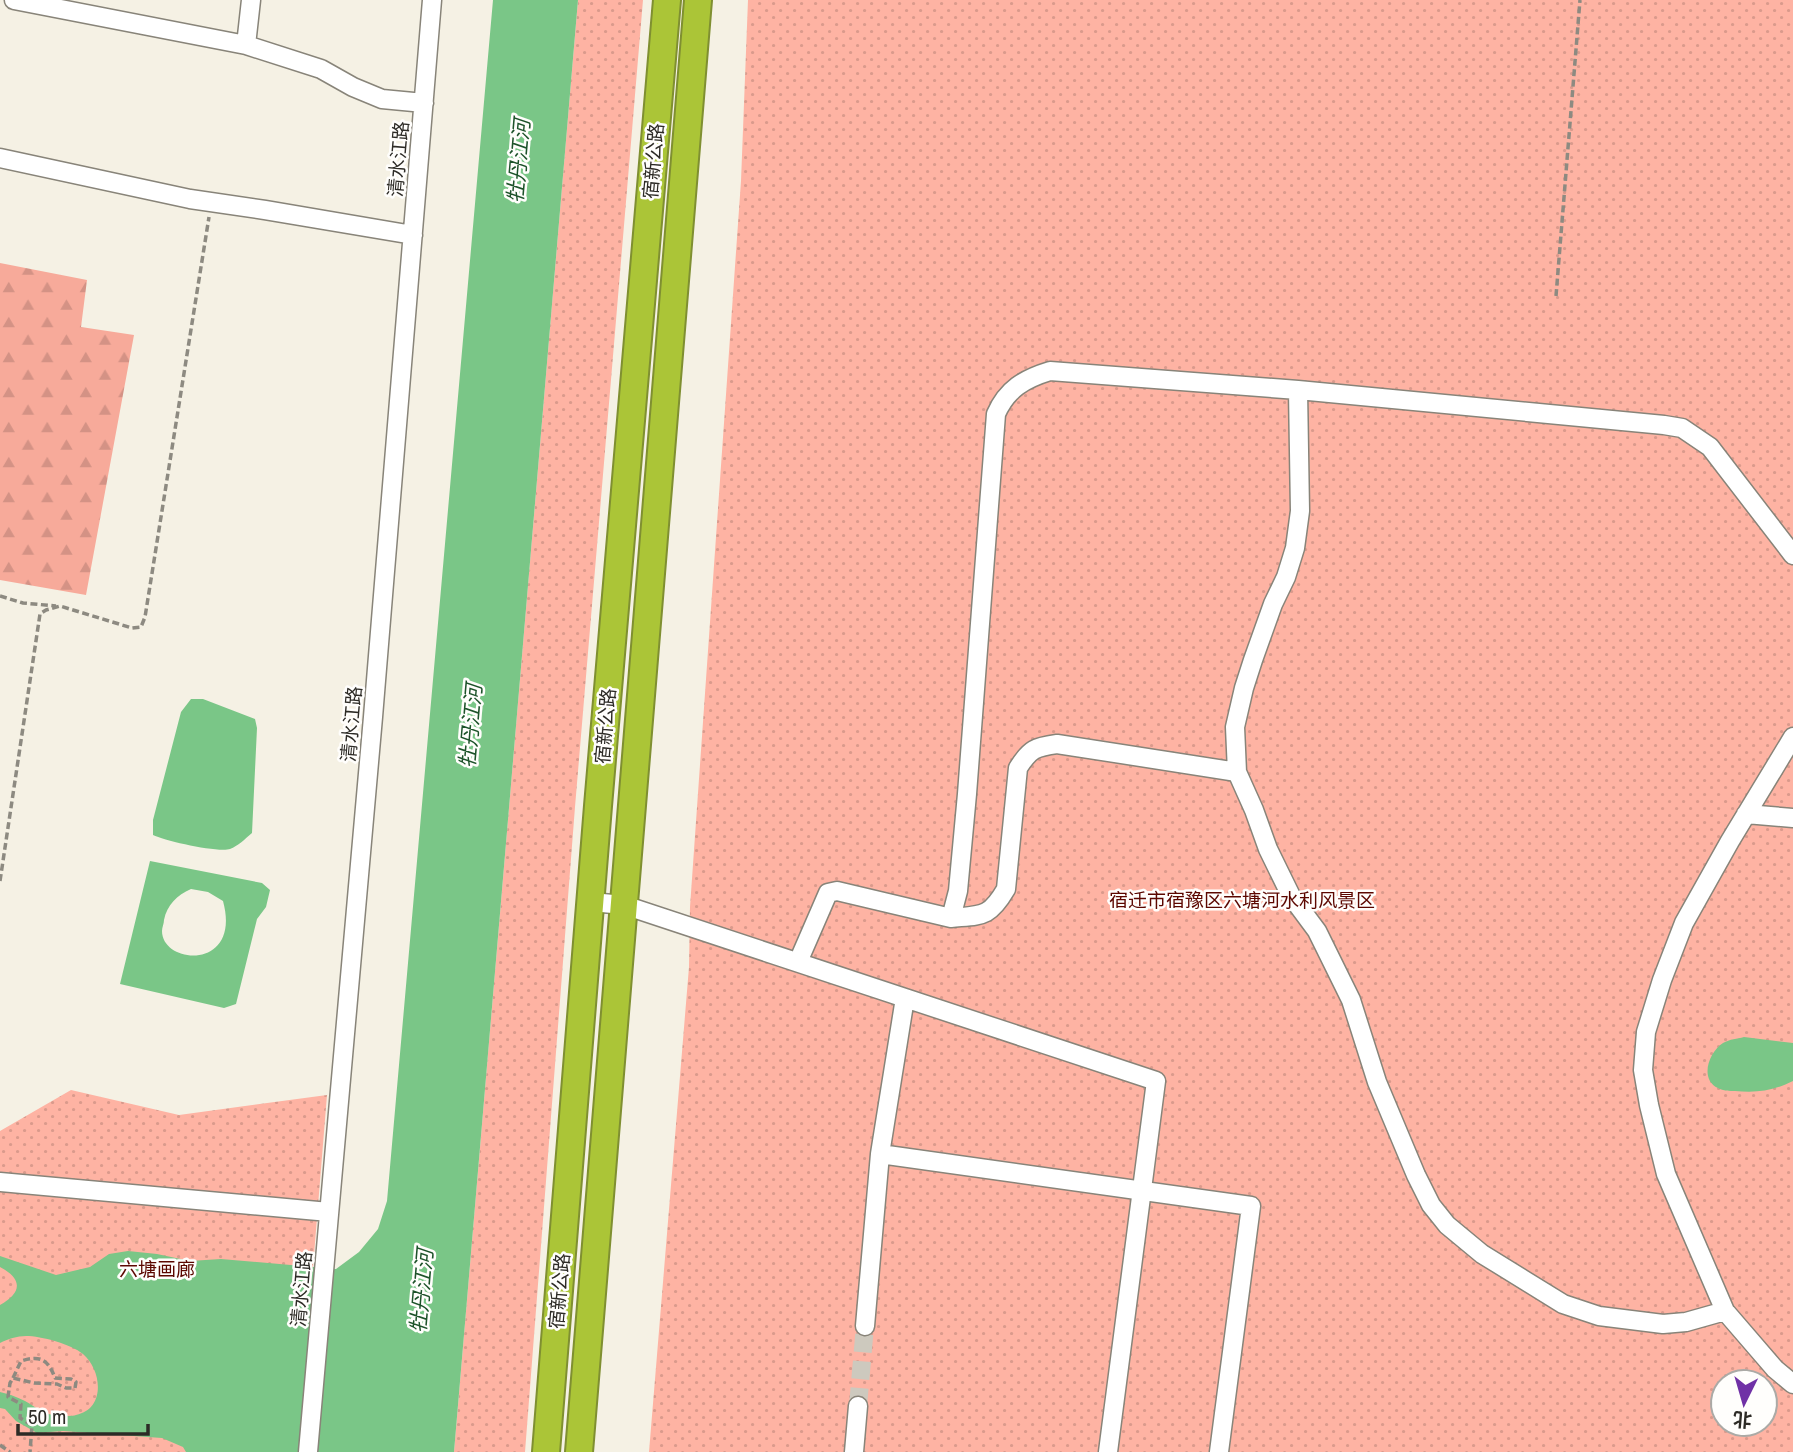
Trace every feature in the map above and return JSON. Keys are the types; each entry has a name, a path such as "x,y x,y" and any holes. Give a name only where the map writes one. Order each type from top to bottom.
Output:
{"highway":[{"name":"宿新公路","path":"546,1452 667,0"},
{"name":"宿新公路","path":"579,1452 698,0"}],"street":[{"path":"14,0 246,45 321,68 353,87 382,99 424,103"},
{"path":"246,45 251,0"},
{"name":"清水江路","path":"308,1452 432,0"},
{"path":"0,158 190,199 412,235"},
{"path":"951,918 958,891 967,794 996,414 1006,395 1035,376 1050,371 1297,390 1682,428 1710,447 1793,555"},
{"path":"1297,390 1300,511 1295,548 1244,688 1235,727 1237,772 1268,849 1292,896 1317,931 1351,1000 1377,1082 1416,1175 1431,1205 1447,1225 1482,1254 1563,1304 1599,1316 1663,1324 1686,1322 1725,1311"},
{"path":"1793,737 1684,923 1646,1032 1643,1070 1648,1105 1666,1174 1725,1311 1774,1369 1793,1384"},
{"path":"798,962 828,893 837,891 951,918 983,915 998,902 1006,889 1018,768 1026,755 1037,747 1057,744 1237,772"},
{"path":"1746,814 1793,818"},
{"path":"591,902 624,905 1156,1082 1108,1452"},
{"path":"865,1326 880,1154 905,998"},
{"path":"880,1154 1251,1206 1219,1452"},
{"path":"0,1182 329,1212"},
{"path":"854,1452 858,1406"}],"path":[{"path":"1556,296 1580,0"},
{"path":"0,596 23,603 60,606 132,628 141,627 145,617 212,202"},
{"path":"0,881 40,614 60,606"},
{"path":"13,1378 34,1383 57,1384 66,1388 75,1388 76,1382 55,1378 51,1368 38,1357 21,1361 10,1383 8,1397 21,1404 20,1418 32,1425 30,1452"},
{"path":"0,1445 10,1452"}],"green space":[{"path":"578,0 643,0 575,807 525,1452 454,1452"},
{"name":"宿迁市宿豫区六塘河水利风景区","path":"748,0 1793,0 1793,1452 649,1452 689,967 690,907 741,181"},
{"path":"0,263 87,280 81,327 134,335 86,595 0,580"},
{"name":"六塘画廊","path":"71,1090 179,1115 327,1095 298,1452 0,1452 0,1131"}],"water":[{"name":"牡丹江河","path":"493,0 578,0 454,1452 186,1452 183,1447 162,1438 63,1431 37,1433 0,1408 0,1392 46,1413 74,1416 92,1405 98,1388 97,1379 94,1369 83,1354 64,1344 26,1336 0,1343 0,1305 13,1296 17,1286 13,1276 0,1267 0,1256 56,1275 90,1267 109,1254 128,1251 190,1261 221,1259 336,1269 359,1252 378,1229 387,1201"},
{"path":"191,699 203,699 255,719 257,728 252,833 230,849 192,846 153,835 153,820 181,712"},
{"path":"150,861 262,883 270,890 266,907 257,919 236,1004 224,1008 120,984","holes":["191,889 208,892 223,901 226,924 221,940 212,950 200,955 186,955 174,950 165,942 162,931 170,905 177,897"]},
{"path":"1744,1037 1793,1043 1793,1081 1765,1091 1751,1092 1724,1090 1712,1084 1708,1066 1718,1047"}],"tunnel":[{"path":"858,1406 865,1326"}]}
